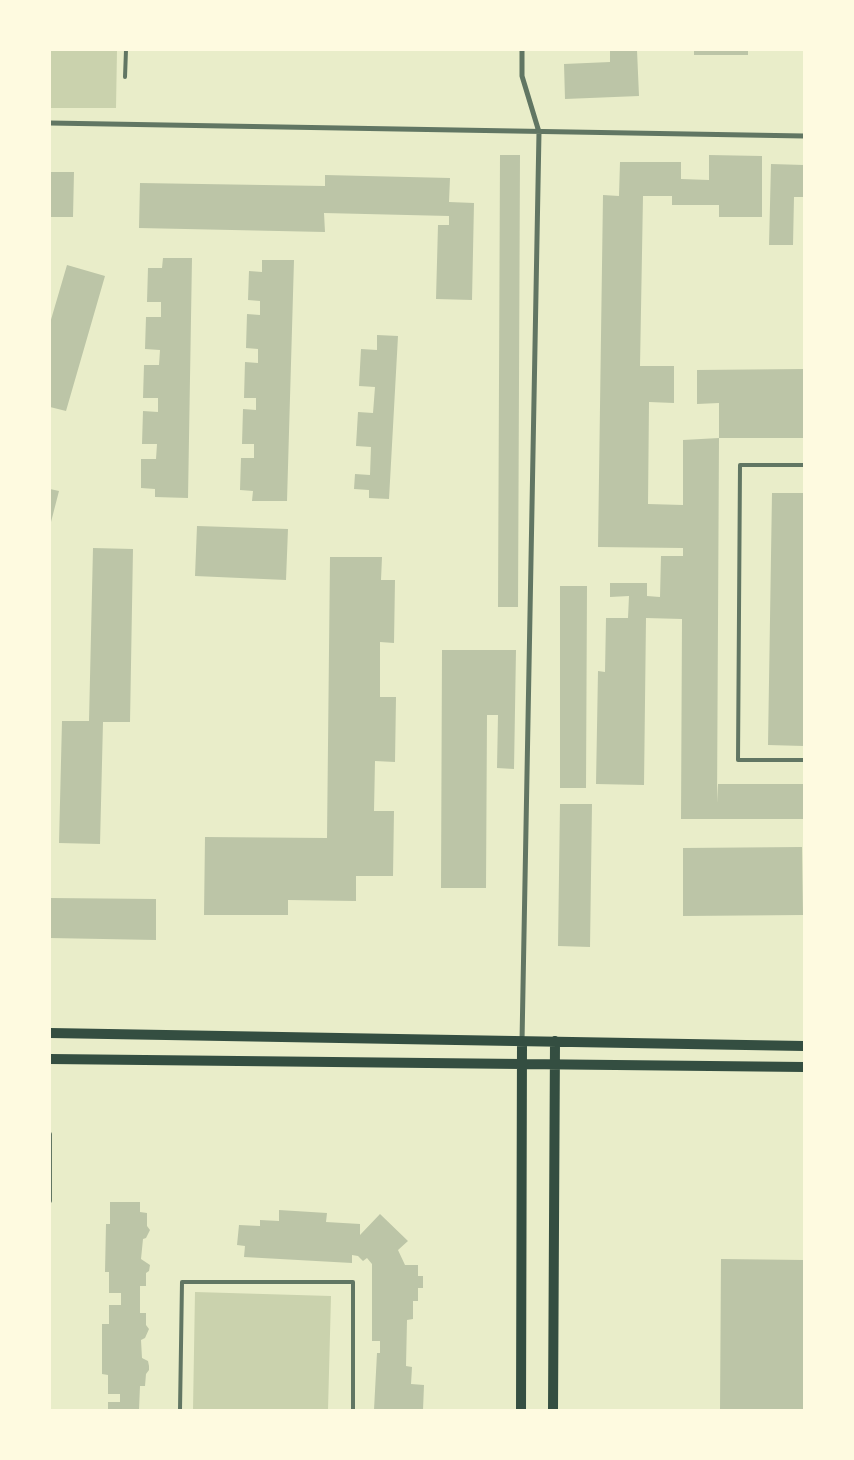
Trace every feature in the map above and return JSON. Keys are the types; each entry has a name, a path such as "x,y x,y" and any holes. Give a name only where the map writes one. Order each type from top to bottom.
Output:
{"main road":[{"path":"50,1033 804,1046"},
{"path":"521,1410 522,1040"},
{"path":"553,1410 555,1041"},
{"path":"50,1059 804,1067"}],"street":[{"path":"522,50 522,76 539,132 522,1040"},
{"path":"50,123 804,136"}],"lane":[{"path":"125,77 126,50"},
{"path":"804,465 740,465 738,750 738,760 804,760"},
{"path":"50,1134 50,1200"},
{"path":"180,1410 182,1282 352,1282 353,1410"}],"green space":[{"path":"50,50 117,50 116,108 50,108"},
{"path":"195,1292 331,1296 328,1410 193,1410"}],"building":[{"path":"610,50 637,50 639,96 565,99 564,64 610,62"},
{"path":"694,50 748,50 748,55 694,55"},
{"path":"500,155 520,155 518,607 498,607"},
{"path":"709,155 762,156 762,217 719,217 719,205 672,205 672,196 643,196 640,366 674,366 674,403 649,402 648,504 683,505 683,440 719,438 717,803 718,784 804,784 804,819 681,819 682,619 646,618 644,785 596,784 598,671 605,672 606,618 628,618 629,596 610,597 610,583 647,583 647,596 660,597 661,556 683,556 683,548 598,547 603,195 619,196 620,162 681,162 681,179 709,180"},
{"path":"771,164 804,165 804,197 794,197 793,245 769,245"},
{"path":"50,172 74,172 73,217 50,217"},
{"path":"325,175 450,178 449,202 474,203 472,300 436,299 438,225 449,225 449,216 324,213 325,232 139,228 140,183 325,186"},
{"path":"163,258 192,258 188,498 155,497 155,489 141,488 141,459 156,459 157,444 142,444 143,411 158,412 158,398 143,398 144,365 159,365 160,350 145,349 146,317 161,317 161,302 147,302 148,268 162,268"},
{"path":"262,260 294,260 287,501 252,501 253,491 240,490 241,458 254,458 254,444 242,444 243,409 256,410 256,398 244,398 245,362 258,363 258,349 246,348 247,314 260,315 260,301 248,300 249,271 262,272"},
{"path":"67,265 105,276 66,411 50,407 50,323"},
{"path":"377,335 398,336 389,499 369,498 369,490 354,489 355,474 370,475 371,447 356,446 358,412 373,413 375,387 359,386 361,349 377,350"},
{"path":"804,369 804,438 719,438 719,403 697,404 697,370"},
{"path":"50,489 59,491 51,522 50,522"},
{"path":"772,493 804,493 804,746 768,745"},
{"path":"197,526 288,529 286,580 195,576"},
{"path":"93,548 133,549 130,722 103,722 100,844 59,843 62,721 89,721"},
{"path":"330,557 382,557 381,580 395,580 394,643 380,642 380,697 396,697 395,762 375,761 374,811 394,811 393,876 356,876 356,901 288,900 288,915 204,915 205,837 327,838"},
{"path":"560,586 587,586 586,788 560,788"},
{"path":"442,650 516,650 514,769 497,768 498,715 487,715 486,888 441,888"},
{"path":"560,804 592,804 590,947 558,946"},
{"path":"802,847 803,915 683,916 683,848"},
{"path":"50,898 156,899 156,940 50,938"},
{"path":"110,1202 140,1202 140,1212 147,1213 147,1226 150,1230 146,1238 143,1239 141,1259 150,1265 149,1271 146,1273 146,1286 140,1286 140,1313 146,1313 146,1325 149,1329 145,1338 141,1340 142,1358 148,1361 149,1370 146,1374 145,1386 140,1386 139,1410 108,1410 108,1402 120,1402 120,1394 108,1394 108,1375 102,1374 102,1324 109,1324 109,1305 121,1305 121,1293 109,1293 109,1272 105,1272 106,1224 110,1224"},
{"path":"279,1210 327,1213 326,1222 360,1224 360,1235 380,1214 408,1241 398,1250 405,1265 418,1265 418,1276 423,1276 423,1288 418,1288 418,1301 413,1301 413,1319 407,1320 406,1366 412,1367 411,1384 424,1385 423,1410 374,1410 377,1353 380,1353 380,1341 372,1341 372,1264 367,1258 363,1261 358,1256 352,1255 352,1263 244,1257 245,1246 237,1245 239,1225 260,1226 260,1220 279,1221"},
{"path":"721,1259 804,1260 804,1410 720,1410"}]}
